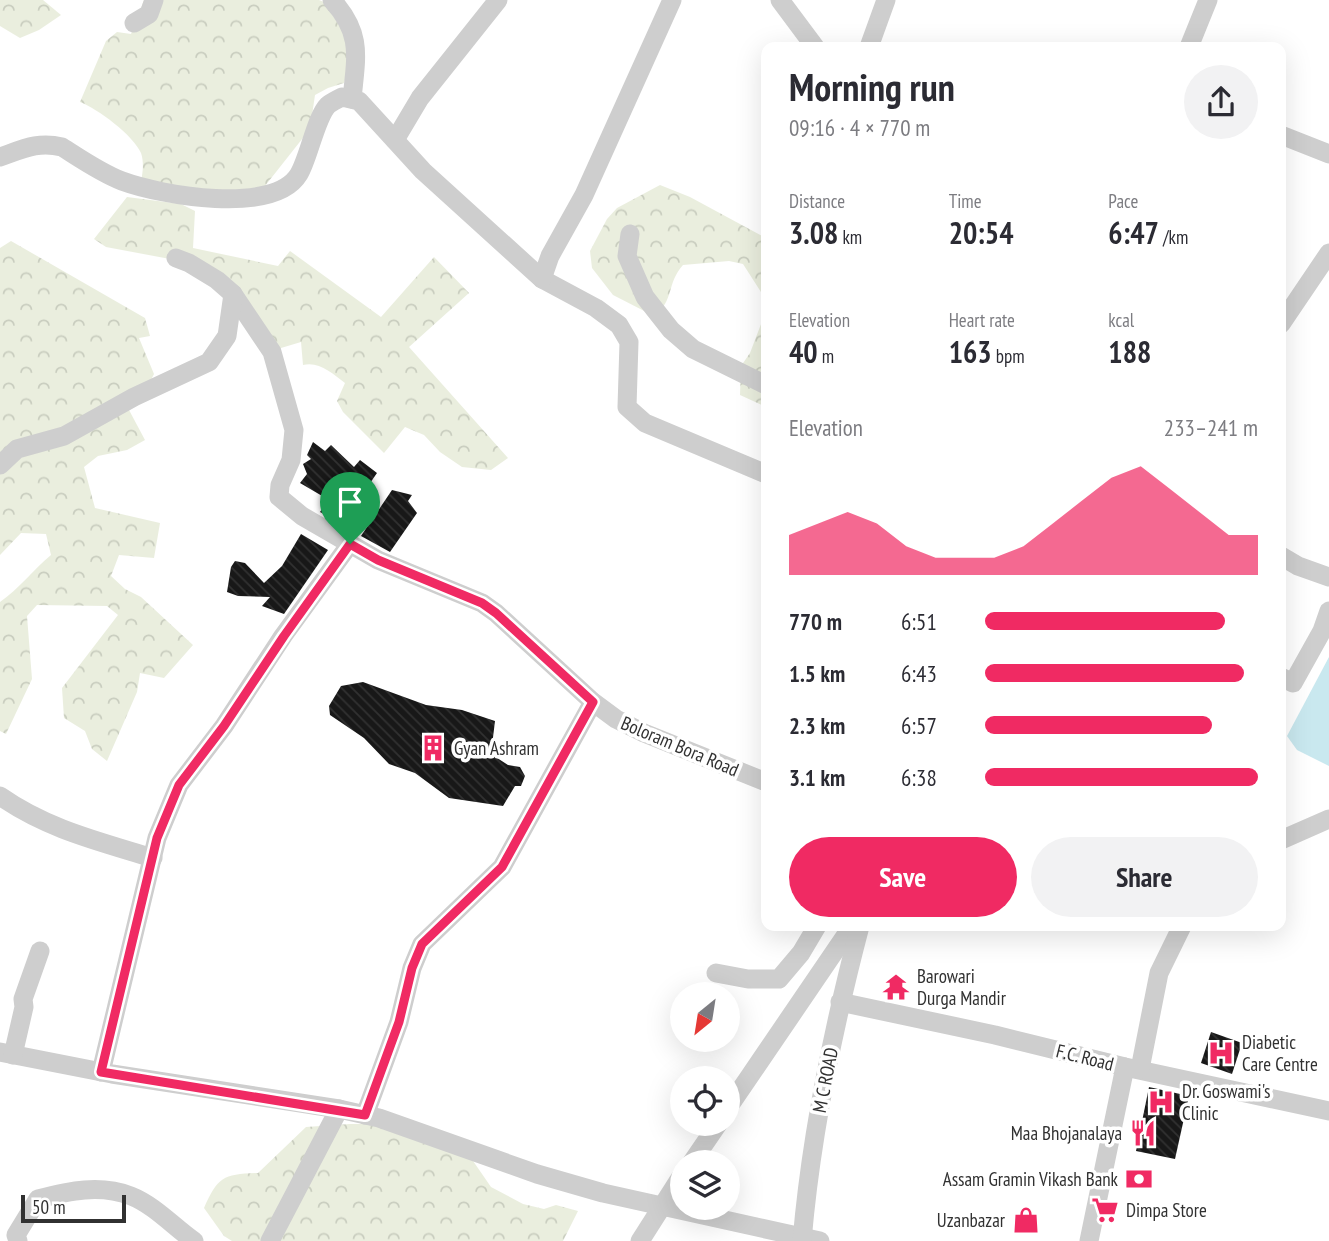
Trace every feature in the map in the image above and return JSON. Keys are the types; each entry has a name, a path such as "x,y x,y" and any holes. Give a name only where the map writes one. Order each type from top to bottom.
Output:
{"street":[{"path":"134,23 149,13 154,0"},
{"path":"332,0 343,12 355,37 356,62 352,99"},
{"path":"395,140 420,98 498,0"},
{"path":"542,279 550,256 584,195 672,0"},
{"path":"780,0 811,42"},
{"path":"871,42 886,0"},
{"path":"1191,42 1208,0"},
{"path":"0,157 39,144 51,145 62,147 121,181 137,186 201,198 247,199 283,190 299,176 327,106 342,97 359,101 423,171 542,279 619,325 629,342 627,407 645,423 761,472"},
{"path":"1286,137 1329,154"},
{"path":"630,234 627,256 645,297 671,330 692,349 761,383"},
{"path":"1286,317 1329,253"},
{"name":"Boloram Bora Road","path":"176,258 217,280 233,294 242,303 272,352 294,430 291,460 280,485 279,498 302,516 378,560 482,603 593,702 629,726 761,780"},
{"path":"0,465 17,449 64,436 134,397 209,362 227,337 233,294"},
{"path":"101,1072 157,838 179,785 224,726 350,544"},
{"path":"1286,559 1329,577"},
{"path":"1286,680 1293,683 1325,631 1329,611"},
{"path":"365,1115 399,1022 412,968 422,944 502,867 593,702"},
{"path":"0,796 19,809 71,834 153,858"},
{"path":"1286,839 1329,819"},
{"path":"716,973 748,979 779,979 801,953 814,931"},
{"path":"740,1090 849,931"},
{"name":"M C ROAD","path":"808,1240 819,1109 840,1002 859,931"},
{"path":"1089,1241 1159,973 1176,931"},
{"path":"40,951 23,999 24,1007 6,1053 101,1072 365,1115 537,1174 661,1207 808,1240"},
{"name":"F.C. Road","path":"840,1002 1329,1111"},
{"path":"270,1241 339,1109"},
{"path":"18,1241 16,1235 38,1199 87,1189 109,1190 132,1196 194,1241"},
{"path":"640,1241 670,1193"}],"green space":[{"path":"0,0 43,0 61,15 39,30 20,38 0,26"},
{"path":"144,0 319,0 324,2 342,31 349,59 344,83 315,95 310,129 261,191 249,198 141,181 143,160 131,138 96,110 80,102 106,41 117,32 131,34"},
{"path":"660,185 690,197 761,235 761,292 743,264 729,261 683,265 674,279 665,304 654,316 613,295 592,268 590,251 607,219 617,208"},
{"path":"127,197 181,204 195,211 193,248 278,266 290,251 381,317 434,257 469,293 409,347 508,458 491,470 462,467 440,452 424,435 405,427 384,453 343,412 337,401 345,383 320,366 303,365 301,342 281,348 278,364 254,312 186,262 106,247 94,239"},
{"path":"11,241 145,318 150,336 139,338 154,374 146,390 129,410 145,440 127,450 98,456 84,467 95,508 160,523 154,558 119,555 111,576 125,589 141,597 193,645 164,678 140,673 137,692 107,761 92,749 85,731 64,718 62,688 118,615 107,606 37,605 27,616 32,679 6,734 0,731 0,602 51,555 46,534 21,533 0,555 0,248"},
{"path":"761,324 761,405 740,395 741,366 750,353"},
{"path":"401,1124 471,1158 491,1187 523,1204 544,1209 556,1205 578,1211 563,1241 232,1241 224,1236 204,1208 213,1190 223,1179 258,1173 306,1127"}],"water":[{"path":"1329,657 1329,766 1297,750 1287,736"}],"building":[{"path":"313,442 325,451 331,445 354,467 360,460 377,473 346,518 339,521 320,512 329,500 300,483 307,474 303,464 311,459 307,455"},
{"path":"392,490 412,495 408,501 417,513 390,552 361,536"},
{"path":"301,534 328,550 284,614 262,606 270,597 238,596 227,592 231,567 235,561 245,563 264,583 282,566"},
{"name":"Gyan Ashram","path":"363,682 426,705 462,710 495,721 491,754 508,765 520,767 525,776 521,786 515,786 503,806 449,798 415,773 389,764 364,738 330,715 329,706 341,686"},
{"name":"Diabetic Care Centre","path":"1211,1032 1242,1043 1232,1074 1201,1063"},
{"path":"1149,1087 1189,1096 1175,1159 1136,1151"}],"place":[{"name":"Gyan Ashram","path":"433,748"},
{"name":"Barowari Durga Mandir","path":"896,987"},
{"name":"Diabetic Care Centre","path":"1221,1053"},
{"name":"Dr. Goswami's Clinic","path":"1161,1102"},
{"name":"Maa Bhojanalaya","path":"1143,1133"},
{"name":"Assam Gramin Vikash Bank","path":"1139,1179"},
{"name":"Dimpa Store","path":"1105,1210"},
{"name":"Uzanbazar","path":"1026,1220"}],"route":[{"path":"350,544 378,560 482,603 593,702 502,867 422,944 412,968 399,1022 365,1115 101,1072 157,838 179,785 224,726 332,566 350,544"}]}
